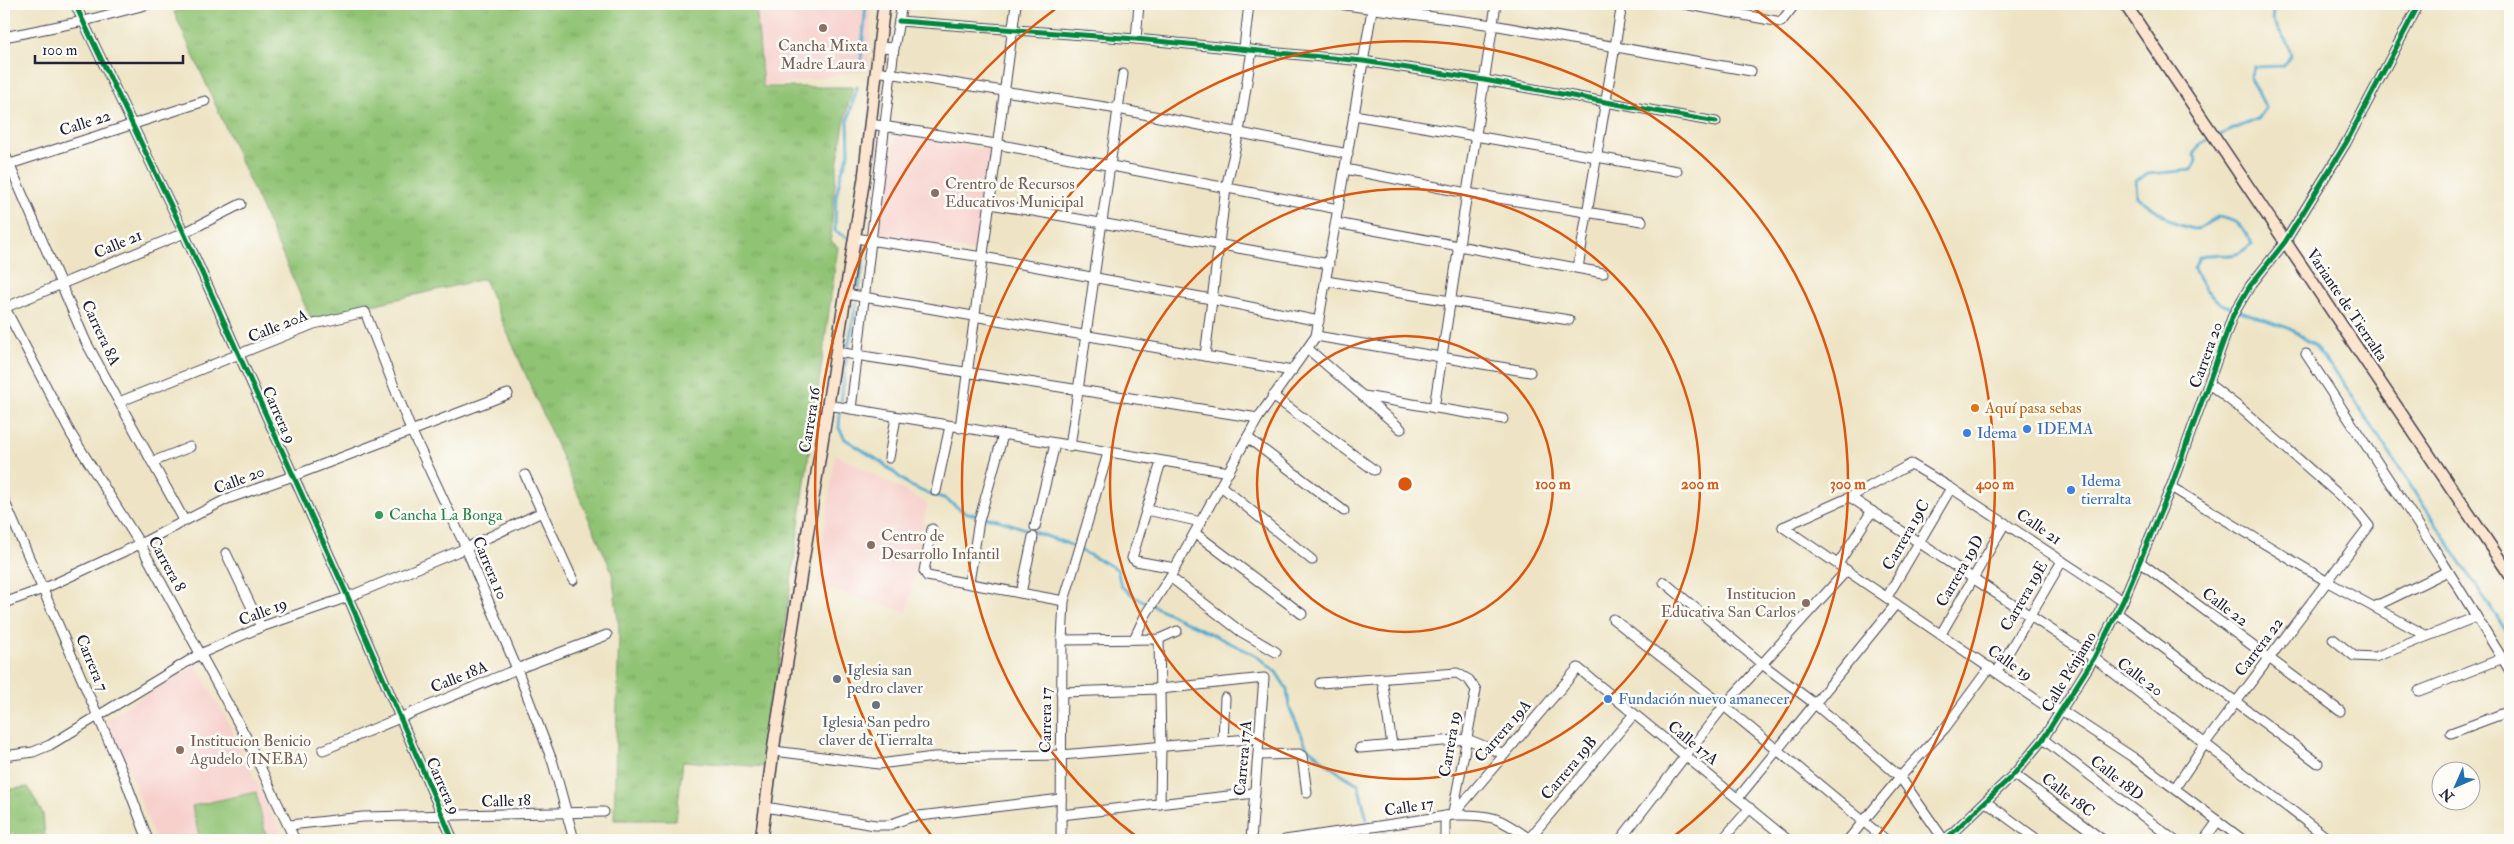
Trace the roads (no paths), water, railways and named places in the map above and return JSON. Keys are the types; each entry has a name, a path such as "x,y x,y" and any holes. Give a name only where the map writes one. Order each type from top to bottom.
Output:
{"main road":[{"name":"Carrera 16","path":"761,840 864,172 884,4"},
{"name":"Variante de Tierralta","path":"2125,4 2510,575"}],"street":[{"name":"Carrera 9","path":"75,4 184,233 348,597 453,840"},
{"path":"4,37 84,21 149,4"},
{"path":"850,409 858,355 863,297 872,240 883,126 902,4"},
{"path":"936,490 955,427 967,372 1016,4"},
{"path":"1136,39 1139,4"},
{"path":"1205,356 1226,188 1239,132 1248,49 1249,4"},
{"path":"1338,4 1373,6 1493,25 1751,71"},
{"path":"1434,408 1496,4"},
{"path":"1578,268 1622,4"},
{"path":"1684,4 1781,22 1795,4"},
{"name":"Carrera 20","path":"2171,487 2233,315 2250,286 2285,242 2346,143 2419,4"},
{"path":"1134,639 1146,614 1170,577 1258,418 1308,350 1316,336 1373,6"},
{"path":"899,21 1013,28 1363,61 1606,101 1716,122"},
{"path":"880,47 894,48"},
{"path":"876,71 1118,109 1348,154"},
{"path":"1070,447 1123,74"},
{"name":"Calle 22","path":"6,165 205,101"},
{"path":"1354,115 1677,171"},
{"path":"870,124 998,145 1338,209"},
{"name":"Carrera 8A","path":"4,152 6,165 62,284 86,342 184,520"},
{"path":"1345,170 1467,193 1642,221"},
{"path":"864,172 878,174"},
{"name":"Calle 21","path":"4,308 184,233 241,204"},
{"path":"990,204 1102,221 1219,246 1329,264"},
{"path":"1336,223 1603,273"},
{"path":"854,238 983,257 1319,321"},
{"path":"1326,281 1569,320"},
{"path":"846,294 1292,371"},
{"name":"Carrera 8","path":"4,308 70,434 140,544 246,737 290,825 295,840"},
{"name":"Calle 20A","path":"119,402 314,324 366,312"},
{"name":"Carrera 10","path":"366,312 411,430 466,548 517,669 553,763 574,840"},
{"path":"1316,336 1530,372"},
{"path":"1308,350 1364,396 1401,430"},
{"path":"837,352 1258,418"},
{"path":"2306,354 2448,571 2510,671"},
{"name":"Carrera 22","path":"2175,788 2206,742 2326,581 2363,536 2368,526 2356,510 2245,412 2209,384"},
{"name":"Calle 20","path":"4,603 43,589 140,544 227,499 293,476 508,394"},
{"path":"1273,396 1374,470"},
{"path":"1364,396 1503,419"},
{"path":"828,405 1070,447 1229,472"},
{"path":"889,458 896,417"},
{"path":"969,582 979,521 1003,435"},
{"path":"1248,438 1344,511"},
{"path":"1035,527 1055,444"},
{"path":"152,462 190,447"},
{"name":"Carrera 17","path":"1061,840 1064,600 1108,453"},
{"path":"1161,462 1132,558 1136,561 1175,568"},
{"name":"Calle 21","path":"1850,497 1911,464 1951,488 2123,601"},
{"path":"525,475 573,580"},
{"path":"1221,486 1312,560"},
{"path":"2171,487 2326,581 2427,636"},
{"name":"Calle Pénjamo","path":"1944,840 2014,774 2043,739 2094,658 2117,613 2171,487"},
{"name":"Carrera 19C","path":"1887,597 1951,488"},
{"name":"Calle 20","path":"1850,497 2094,658 2206,742 2330,840"},
{"name":"Calle 19","path":"1850,497 1783,527 2047,707 2061,710 2175,788 2244,840"},
{"name":"Carrera 7","path":"4,500 124,776 148,840"},
{"path":"1147,510 1201,522"},
{"path":"1838,564 1872,511"},
{"name":"Calle 19","path":"4,756 42,749 200,654 261,627 348,597 466,548 542,512"},
{"name":"Carrera 19D","path":"1941,634 2005,523"},
{"path":"932,529 925,573 929,576 1064,600"},
{"path":"1195,533 1302,614"},
{"path":"1021,593 1033,537"},
{"path":"226,553 261,627"},
{"name":"Carrera 19E","path":"1848,840 1900,777 1946,728 1994,670 2030,616 2062,561"},
{"name":"Calle 22","path":"2140,562 2340,711"},
{"path":"1620,840 1724,706 1847,570"},
{"path":"2374,607 2448,571"},
{"path":"1170,577 1240,631 1276,652"},
{"path":"1664,582 1762,664 1815,704 1900,777 1944,840"},
{"path":"1738,798 1896,604"},
{"path":"2117,613 2318,763"},
{"path":"2333,639 2354,656 2375,658 2476,617"},
{"path":"1613,619 1724,706 1886,840"},
{"path":"1062,640 1158,639 1177,631"},
{"name":"Calle 18A","path":"323,750 517,669 607,635"},
{"path":"1158,639 1161,747 1160,804"},
{"path":"2419,691 2501,658"},
{"name":"Calle 17A","path":"1578,668 1788,840"},
{"name":"Carrera 19A","path":"1449,816 1578,668"},
{"name":"Carrera 19","path":"1382,678 1457,673 1469,680 1476,690 1445,840"},
{"name":"Carrera 17A","path":"1160,689 1264,678 1251,840"},
{"path":"1320,683 1382,678 1392,745"},
{"path":"1062,692 1160,689"},
{"path":"1223,741 1224,698"},
{"path":"2451,733 2510,711"},
{"name":"Carrera 19B","path":"1529,840 1634,714"},
{"path":"774,751 868,764 934,757 1061,755 1260,738"},
{"path":"1360,748 1467,739 1504,754"},
{"name":"Calle 18D","path":"2043,739 2174,840"},
{"path":"1259,755 1299,754 1302,756 1307,793"},
{"name":"Calle 18C","path":"2014,774 2103,840"},
{"path":"1061,815 1255,793"},
{"path":"765,806 875,825 889,825 911,817 1061,799"},
{"path":"1986,802 2038,840"},
{"path":"1722,840 1750,808"},
{"name":"Calle 18","path":"290,825 363,817 566,811 604,812"},
{"name":"Calle 17","path":"1285,840 1303,839 1449,816 1491,816 1500,819 1529,840"},
{"path":"2204,840 2218,821"}],"waterway":[{"path":"861,60 866,4"},
{"path":"2217,136 2258,119 2266,108 2250,77 2254,67 2284,66 2291,55 2288,44 2272,20 2274,4"},
{"path":"846,237 835,231 836,197 841,174 849,153 848,120 857,87"},
{"path":"2212,138 2201,143 2194,155 2197,161 2192,170 2148,174 2136,180 2137,197 2176,224 2197,230 2217,217 2239,224 2243,228 2252,244 2241,252 2234,255 2204,255 2199,257 2194,269 2205,290 2221,304 2291,329 2312,344 2338,375 2510,637"},
{"path":"859,288 865,248 862,246"},
{"path":"848,348 856,304"},
{"path":"841,401 847,357"},
{"path":"840,411 839,428 845,439 881,462 909,485 928,494 944,498 964,512 1005,522 1066,543 1117,569 1121,586 1135,597 1257,656 1276,672 1287,689 1289,707 1307,747 1335,770 1358,784 1367,819"},
{"path":"1383,831 1393,840"}],"place":[{"name":"Cancha Mixta Madre Laura","path":"823,28"},
{"name":"Crentro de Recursos Educativos Municipal","path":"935,193"},
{"name":"Aquí pasa sebas","path":"1975,408"},
{"name":"IDEMA","path":"2027,429"},
{"name":"Idema","path":"1967,433"},
{"name":"Idema tierralta","path":"2071,490"},
{"name":"Cancha La Bonga","path":"379,515"},
{"name":"Centro de Desarrollo Infantil","path":"871,545"},
{"name":"Institucion Educativa San Carlos","path":"1806,603"},
{"name":"Iglesia san pedro claver","path":"837,679"},
{"name":"Fundación nuevo amanecer","path":"1608,699"},
{"name":"Iglesia San pedro claver de Tierralta","path":"876,705"},
{"name":"Institucion Benicio Agudelo (INEBA)","path":"180,750"}]}
